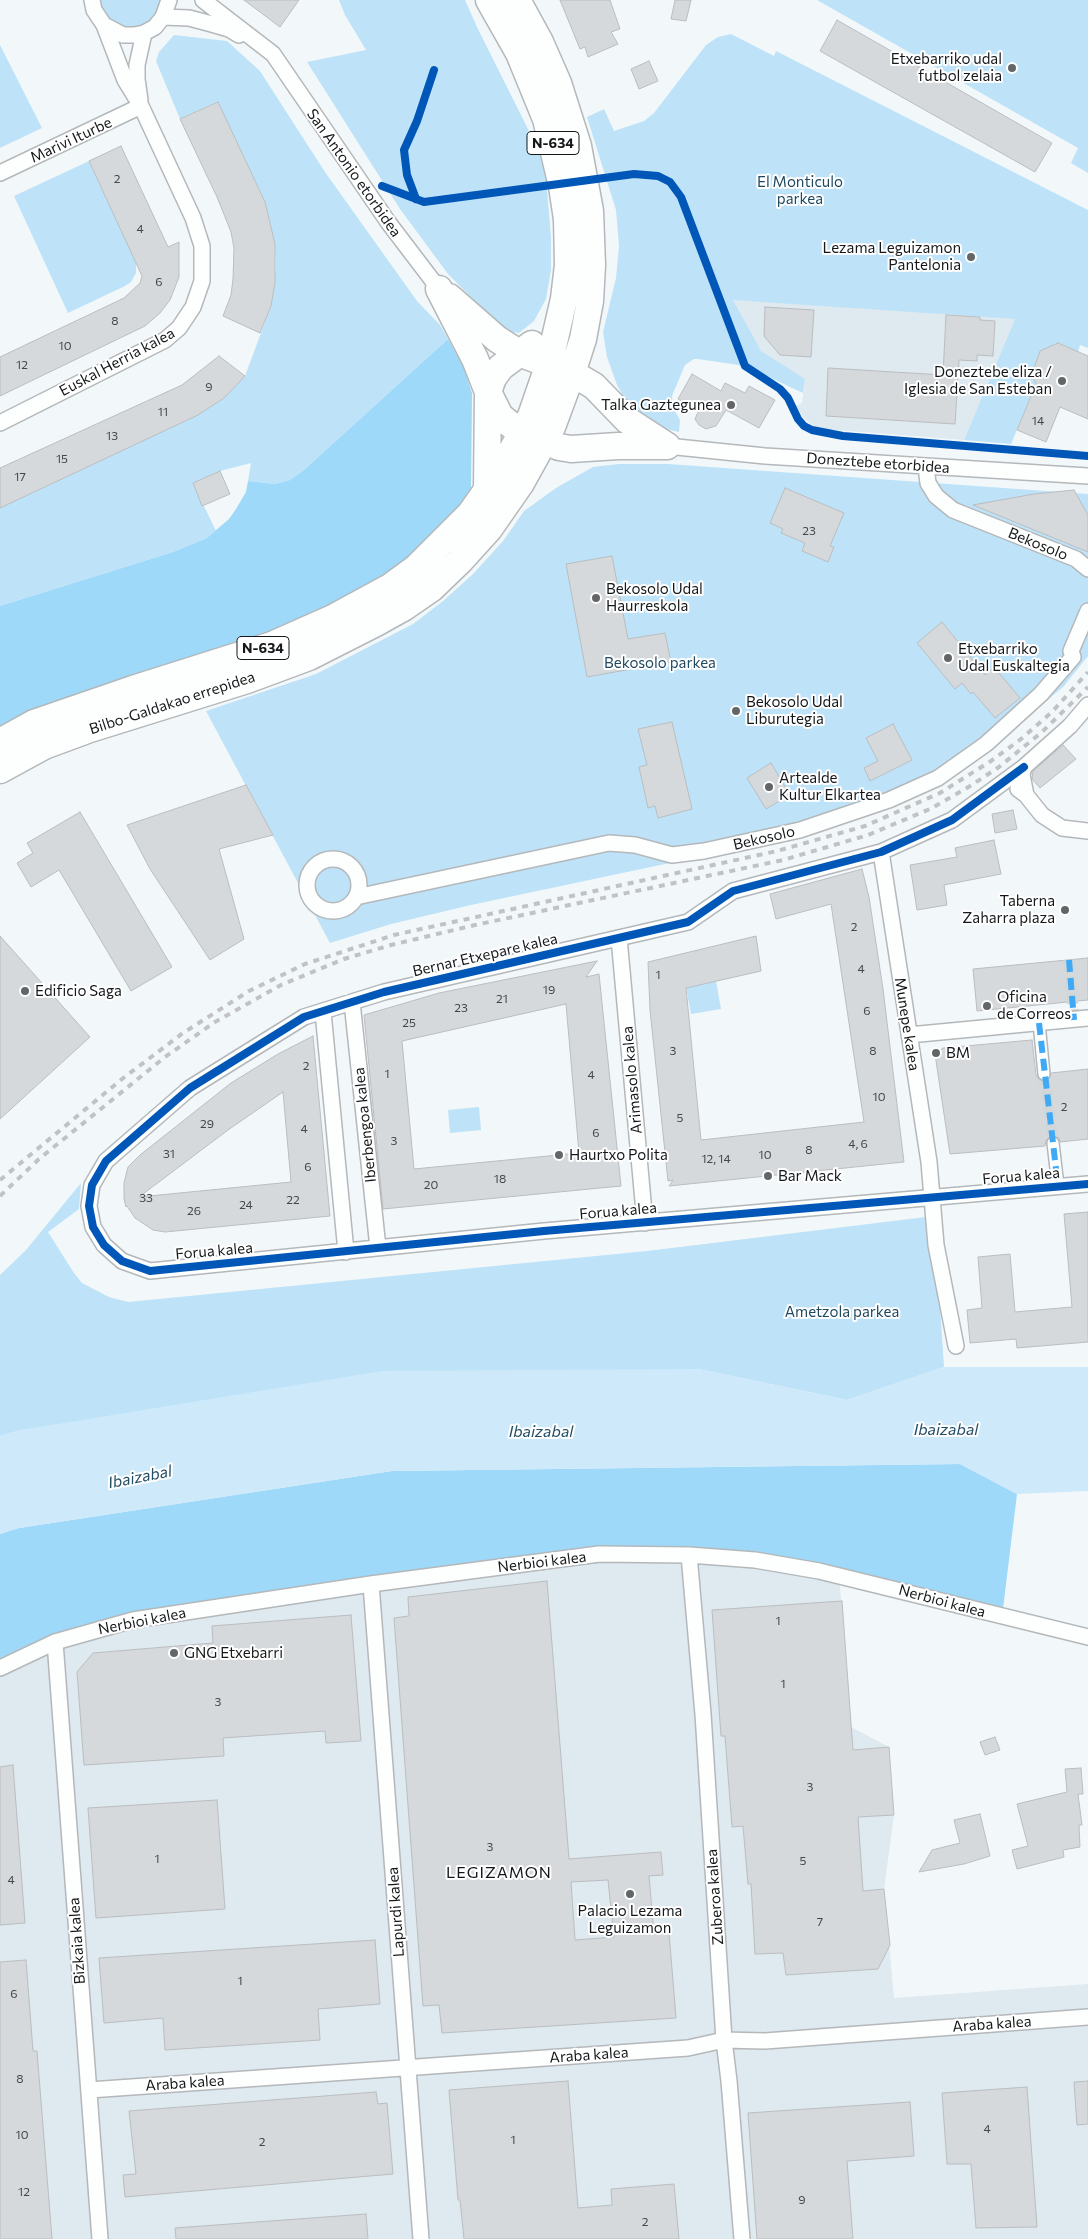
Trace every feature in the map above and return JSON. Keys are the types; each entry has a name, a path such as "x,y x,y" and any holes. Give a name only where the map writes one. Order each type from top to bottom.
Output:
{"highway":[{"name":"Bilbo-Galdakao errepidea","path":"489,0 519,52 536,92 555,152 567,219 568,265 564,299 561,369"},
{"name":"Bilbo-Galdakao errepidea","path":"0,770 44,746 310,657 403,608 432,588 489,529 499,494 534,436 561,369 583,339 590,301 592,265 590,218 582,166 568,112 540,42 517,0"},
{"path":"439,289 497,339 519,352 561,369 594,386 627,420 668,446"},
{"path":"439,289 475,358 488,392 500,416 511,425 559,447 668,446"},
{"path":"564,299 548,329 501,367 493,378 488,392 499,494 588,448 606,430 610,420 610,403 583,339"},
{"name":"Bilbo-Galdakao errepidea","path":"0,742 42,720 272,645 333,618 390,587 416,568 470,514 499,494"}],"street":[{"name":"Euskal Herria kalea","path":"0,423 165,340 179,328 193,307 202,281 202,246 193,218 141,106 125,80 104,25 94,10 92,0"},
{"path":"104,25 123,35 144,33 155,27 164,17 169,0"},
{"name":"San Antonio etorbidea","path":"203,0 273,54 388,222 439,289"},
{"name":"San Antonio etorbidea","path":"164,17 189,18 229,29 273,54"},
{"name":"Euskal Herria kalea","path":"141,106 136,79 144,33"},
{"name":"Marivi Iturbe","path":"0,174 141,106"},
{"name":"Doneztebe etorbidea","path":"668,446 765,456 1088,476"},
{"name":"Bekosolo","path":"926,467 928,483 936,496 953,510 1076,559 1088,569"},
{"name":"Bekosolo","path":"356,897 610,843 635,845 672,855 704,851 800,830 889,800 938,778 986,744 1041,694 1072,657 1071,651 1088,611"},
{"name":"Bernar Etxepare kalea","path":"150,1271 122,1261 104,1245 93,1227 89,1206 92,1185 106,1161 190,1088 304,1017 384,992 688,922 733,891 881,852 952,820 1024,767 1070,726 1088,705"},
{"path":"1024,767 1022,775 1026,794"},
{"path":"994,788 1012,785 1026,794 1042,815 1062,828 1088,831"},
{"name":"Munepe kalea","path":"881,852 933,1197"},
{"name":"Arimasolo kalea","path":"619,938 645,1222"},
{"name":"Iberbengoa kalea","path":"352,1002 378,1248"},
{"name":"Iberbengoa kalea","path":"323,1012 346,1252"},
{"path":"909,1036 1088,1018"},
{"path":"1039,1023 1044,1074"},
{"path":"1052,1143 1058,1186"},
{"name":"Forua kalea","path":"150,1271 645,1222 1088,1184"},
{"path":"933,1197 936,1245 956,1346"},
{"name":"Nerbioi kalea","path":"0,1668 55,1642 133,1620 371,1584 599,1554 689,1554 755,1560 839,1574 1002,1617 1088,1637"},
{"name":"Zuberoa kalea","path":"689,1554 703,1714 724,2040 742,2239"},
{"name":"Lapurdi kalea","path":"371,1584 421,2239"},
{"name":"Bizkaia kalea","path":"55,1642 100,2239"},
{"name":"Araba kalea","path":"89,2090 688,2048 724,2040 765,2041 1088,2018"}],"shaded area":[{"path":"733,300 775,300 1015,319 964,440 824,429 812,425 803,417 796,406 802,403 805,379 790,372 761,351 750,336"},
{"path":"448,339 463,366 472,393 471,491 460,506 408,559 383,577 295,623 78,694 29,712 0,728 0,606 173,552 207,538 229,519 246,492 248,481 275,484 290,480 304,470"},
{"path":"960,1464 1017,1494 1002,1617 839,1574 689,1555 371,1584 55,1642 0,1668 0,1534 19,1528 392,1471"},
{"path":"599,1554 839,1574 851,1727 889,1747 894,1815 884,1889 894,1998 1088,1984 1088,2239 0,2239 0,1668 55,1642 371,1584"}],"green space":[{"path":"99,0 161,0 157,14 151,22 142,27 131,29 121,28 111,23 101,10"},
{"path":"339,0 465,0 540,153 546,178 551,237 551,270 546,299 534,321 519,333 505,331 448,274 400,209 307,62 366,50 345,15"},
{"name":"Etxebarriko udal futbol zelaia","path":"817,0 1088,0 1088,173 1071,163 1078,148"},
{"name":"El Monticulo parkea","path":"731,34 774,56 776,51 1088,210 1088,348 1080,345 1078,352 1058,343 1040,351 1032,374 1036,384 1011,444 964,440 1015,319 733,300 761,351 805,379 803,393 745,366 694,359 685,365 672,396 673,408 680,420 679,432 662,428 646,419 627,403 617,385 607,357 603,332 616,278 619,246 616,210 587,117 604,109 614,131 644,121 654,113 706,45 718,37"},
{"path":"174,35 227,41 260,71 325,172 417,301 440,325 448,339 304,470 290,480 275,484 248,481 251,463 220,471 193,483 216,531 207,538 173,552 0,606 0,508 224,398 245,376 271,306 276,267 275,244 265,202 217,102 180,119 156,61 159,52"},
{"path":"0,45 42,128 0,148"},
{"path":"89,161 136,262 136,273 131,282 125,286 68,313 14,196"},
{"name":"Bekosolo parkea","path":"619,464 668,464 1088,494 1088,656 1063,687 959,774 880,809 774,841 471,905 391,924 330,943 206,711 316,674 413,624 443,601 473,574 503,541 524,511 556,488 593,467"},
{"path":"716,981 721,1009 691,1014 686,987"},
{"path":"479,1107 481,1130 450,1133 448,1110"},
{"name":"Ametzola parkea","path":"81,1183 79,1209 48,1232 82,1283 109,1297 128,1302 647,1251 934,1216 944,1367 847,1400 698,1369 21,1430 0,1436 0,1275 26,1250"}],"water":[{"name":"Ibaizabal","path":"944,1367 1088,1367 1088,1491 1017,1494 960,1464 392,1471 19,1528 0,1534 0,1436 21,1430 382,1371 698,1369 847,1400"}],"building":[{"path":"244,0 299,0 280,27"},
{"path":"560,0 610,0 620,29 611,32 618,44 588,57 585,47 580,49"},
{"path":"675,0 691,0 686,21 671,19"},
{"path":"837,20 1052,143 1035,172 820,51"},
{"path":"649,61 658,81 639,89 631,69"},
{"path":"218,102 265,202 275,244 275,283 271,306 260,333 223,316 231,295 233,279 234,248 231,232 217,197 180,119"},
{"path":"121,146 168,247 179,242 179,277 170,300 160,313 145,326 0,396 0,357 124,298 140,283 142,276 89,161"},
{"path":"765,307 814,310 811,357 780,355 764,336"},
{"path":"946,315 980,317 980,320 995,321 993,356 977,355 977,361 959,360 955,424 826,416 828,368 943,375"},
{"name":"Doneztebe eliza / Iglesia de San Esteban","path":"1058,343 1088,356 1088,419 1060,407 1046,442 1017,430 1036,384 1032,374 1040,351"},
{"path":"219,356 245,376 224,398 198,415 0,508 0,468 182,385"},
{"name":"Talka Gaztegunea","path":"692,374 721,391 725,383 745,393 749,386 775,400 759,428 726,410 716,426 706,429 699,425 695,419 699,410 678,399"},
{"path":"220,471 230,494 202,506 193,483"},
{"path":"785,488 844,513 830,546 834,547 828,562 802,551 805,543 781,533 783,529 770,523"},
{"path":"1074,490 1088,515 1088,552 973,505 1034,494"},
{"name":"Bekosolo Udal Haurreskola","path":"612,556 628,639 665,633 671,662 587,677 566,564"},
{"path":"942,622 985,675 994,667 1020,698 995,718 973,692 971,694 962,683 955,689 917,643"},
{"path":"672,722 692,809 658,818 655,806 648,808 639,767 647,765 638,729"},
{"path":"893,724 912,760 870,781 864,768 878,761 866,738"},
{"path":"1063,745 1076,759 1040,788 1032,779 1033,771"},
{"name":"Artealde Kultur Elkartea","path":"771,763 790,795 766,809 747,778"},
{"path":"246,785 273,835 219,849 244,939 210,960 150,869 127,825"},
{"path":"1013,810 1017,829 995,833 992,814"},
{"path":"80,812 172,967 131,991 59,870 31,887 17,863 33,853 27,843"},
{"path":"994,840 1001,874 944,885 947,905 917,910 910,865 957,857 955,848"},
{"path":"862,869 869,897 883,989 904,1162 669,1186 673,1180 668,1181 650,1010 648,962 756,936 761,971 686,988 701,1140 864,1122 831,904 776,919 770,894"},
{"name":"Edificio Saga","path":"0,936 90,1037 0,1119"},
{"path":"1088,958 1088,1000 977,1011 973,969"},
{"path":"597,961 586,977 599,974 621,1186 383,1209 364,1015 439,993","holes":["566,1004 579,1153 414,1169 402,1041"]},
{"path":"313,1036 330,1216 165,1232 153,1230 135,1218 126,1207 124,1199 124,1183 128,1167 140,1155 231,1083 278,1054","holes":["283,1092 291,1182 139,1197 228,1130"]},
{"path":"1032,1040 1036,1075 1040,1081 1048,1080 1051,1073 1088,1069 1088,1139 1060,1142 1059,1138 1053,1136 1046,1140 1045,1146 950,1154 935,1054 943,1048"},
{"path":"1088,1212 1088,1342 1017,1348 1016,1339 970,1343 967,1310 982,1308 978,1257 1010,1254 1015,1312 1072,1307 1064,1214"},
{"path":"547,1581 569,1859 661,1852 663,1875 649,1876 654,1934 669,1933 676,2018 442,2033 439,2005 423,2006 394,1618 409,1616 408,1597","holes":["608,1880 614,1937 575,1940 571,1882"]},
{"path":"842,1601 853,1750 889,1747 894,1815 858,1817 863,1891 884,1889 890,1945 878,1969 786,1975 783,1953 755,1954 751,1884 748,1884 743,1826 732,1827 725,1736 721,1736 712,1610"},
{"path":"351,1615 361,1741 326,1743 325,1731 223,1738 224,1756 84,1765 77,1672 93,1653 213,1643 212,1626"},
{"path":"995,1737 1000,1750 985,1755 980,1742"},
{"path":"13,1765 25,1923 0,1925 0,1767"},
{"path":"1081,1768 1083,1794 1078,1794 1082,1825 1079,1825 1080,1847 1063,1850 1064,1857 1017,1869 1012,1850 1028,1846 1017,1804 1067,1792 1065,1769"},
{"path":"217,1800 225,1909 96,1918 88,1808"},
{"path":"980,1814 990,1856 964,1864 919,1872 932,1850 960,1843 954,1820"},
{"path":"375,1940 380,2004 318,2009 320,2040 165,2050 163,2018 104,2023 99,1958"},
{"path":"26,1960 33,2051 37,2051 52,2239 0,2239 0,1962"},
{"path":"568,2081 578,2208 612,2205 611,2189 674,2184 679,2239 464,2239 460,2200 458,2200 449,2090"},
{"path":"1088,2081 1088,2124 1077,2125 1074,2082"},
{"path":"1027,2087 1037,2227 976,2228 971,2164 947,2164 942,2093"},
{"path":"376,2092 378,2104 387,2103 393,2174 125,2197 123,2175 136,2174 129,2111"},
{"path":"910,2102 914,2156 847,2161 853,2239 757,2239 748,2113"},
{"path":"366,2214 368,2239 176,2239 175,2228"}],"tunnel":[{"path":"1069,960 1074,1020"},
{"path":"1044,1074 1053,1143"}],"railway":[{"path":"0,1180 122,1079 183,1033 249,991 305,964 394,935 777,851 865,826 940,793 991,761 1021,739 1052,712 1088,672"},
{"path":"0,1196 39,1159 165,1057 215,1022 281,985 344,959 391,945 475,925 783,860 868,835 930,809 999,767 1042,732 1088,687"}],"marked path":[{"path":"1069,960 1074,1020"},
{"path":"1039,1023 1058,1186"}],"cycle path":[{"path":"416,199 407,175 404,150 417,121 434,70"},
{"path":"382,186 424,202 634,174 658,176 670,182 681,197 745,366 780,389 788,398 798,419 804,426 812,430 843,436 1088,456"},
{"path":"1024,767 952,820 881,852 733,891 688,922 384,992 304,1017 190,1088 106,1161 92,1185 89,1206 93,1227 104,1245 122,1261 150,1271 544,1231 1088,1184"}],"place":[{"name":"Etxebarriko udal futbol zelaia","path":"1012,68"},
{"name":"Lezama Leguizamon Pantelonia","path":"971,257"},
{"name":"Doneztebe eliza / Iglesia de San Esteban","path":"1062,381"},
{"name":"Talka Gaztegunea","path":"731,405"},
{"name":"Bekosolo Udal Haurreskola","path":"596,598"},
{"name":"Etxebarriko Udal Euskaltegia","path":"948,658"},
{"name":"Bekosolo Udal Liburutegia","path":"736,711"},
{"name":"Artealde Kultur Elkartea","path":"769,787"},
{"name":"Taberna Zaharra plaza","path":"1065,910"},
{"name":"Edificio Saga","path":"25,991"},
{"name":"Oficina de Correos","path":"987,1006"},
{"name":"BM","path":"936,1053"},
{"name":"Haurtxo Polita","path":"559,1155"},
{"name":"Bar Mack","path":"768,1176"},
{"name":"GNG Etxebarri","path":"174,1653"},
{"name":"Palacio Lezama Leguizamon","path":"630,1894"}],"district":[{"name":"LEGIZAMON","path":"499,1873"}]}
